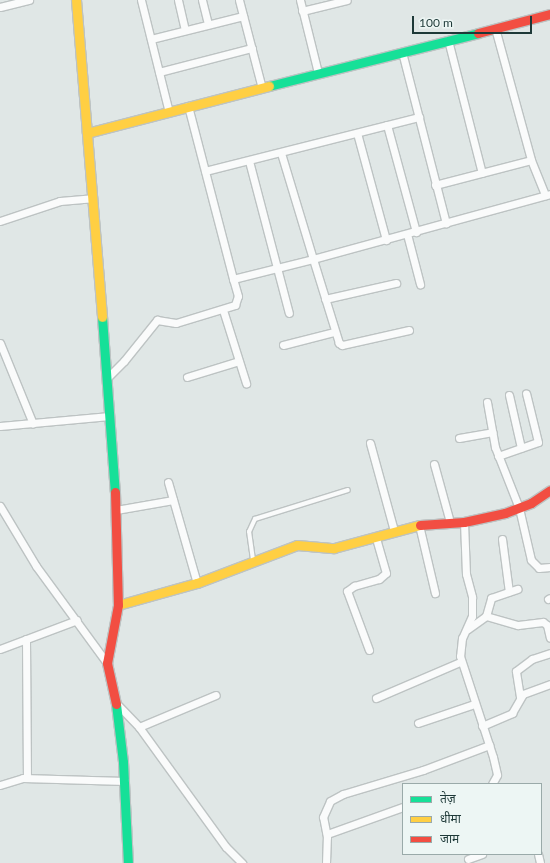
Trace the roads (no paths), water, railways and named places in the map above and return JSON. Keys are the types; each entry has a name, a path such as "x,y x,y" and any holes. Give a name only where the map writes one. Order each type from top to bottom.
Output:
{"street":[{"path":"0,7 29,0"},
{"path":"76,0 110,416 116,510 118,605 107,663"},
{"path":"141,0 169,112"},
{"path":"178,0 185,30"},
{"path":"202,0 208,24"},
{"path":"239,0 262,88"},
{"path":"300,0 318,73"},
{"path":"302,11 347,0"},
{"path":"87,133 550,14"},
{"path":"151,39 243,16"},
{"path":"233,279 416,232 548,194 531,160 495,28"},
{"path":"448,40 482,173"},
{"path":"159,72 252,48"},
{"path":"402,52 446,223"},
{"path":"107,378 124,361 156,320 171,324 232,307 238,301 188,106"},
{"path":"205,171 281,153 418,117"},
{"path":"387,125 416,232"},
{"path":"357,133 386,240"},
{"path":"281,153 314,258 334,332 339,343 342,345 409,330"},
{"path":"435,185 531,160"},
{"path":"249,161 289,313"},
{"path":"0,221 60,200 92,198"},
{"path":"407,234 420,284"},
{"path":"325,299 396,283"},
{"path":"223,310 246,383"},
{"path":"283,345 334,332"},
{"path":"0,343 33,424"},
{"path":"186,377 239,361"},
{"path":"498,456 538,442 539,438 526,393"},
{"path":"509,395 521,448"},
{"path":"487,402 498,456 519,508 531,560 539,568 550,567"},
{"path":"0,426 110,416"},
{"path":"459,438 492,432"},
{"path":"370,443 394,531"},
{"path":"434,464 450,522"},
{"path":"168,482 197,583"},
{"path":"118,605 197,583 297,545 334,548 419,525 464,522 519,508 550,490"},
{"path":"116,510 173,500"},
{"path":"0,506 36,566 107,663 116,702 125,781 128,863"},
{"path":"464,522 466,574 473,607 471,623 460,648 460,662 489,745 497,782"},
{"path":"419,525 435,593"},
{"path":"369,650 347,591 354,586 379,579 386,573 376,537"},
{"path":"502,539 509,592"},
{"path":"468,629 486,616 488,601 518,589"},
{"path":"486,616 518,624 543,622 547,625 550,638"},
{"path":"0,649 77,620"},
{"path":"26,639 27,778"},
{"path":"520,697 516,671 532,659 550,653"},
{"path":"376,698 460,662"},
{"path":"482,726 512,713 520,697 528,691 550,684"},
{"path":"139,727 216,695"},
{"path":"116,702 139,727 226,847 242,863"},
{"path":"418,723 474,704"},
{"path":"326,863 327,834 322,821 323,813 330,801 336,797 489,745"},
{"path":"0,785 27,778 125,781"},
{"path":"327,834 402,807"},
{"path":"468,859 479,855"}],"lane":[{"path":"254,561 249,532 255,519 348,490"}]}
